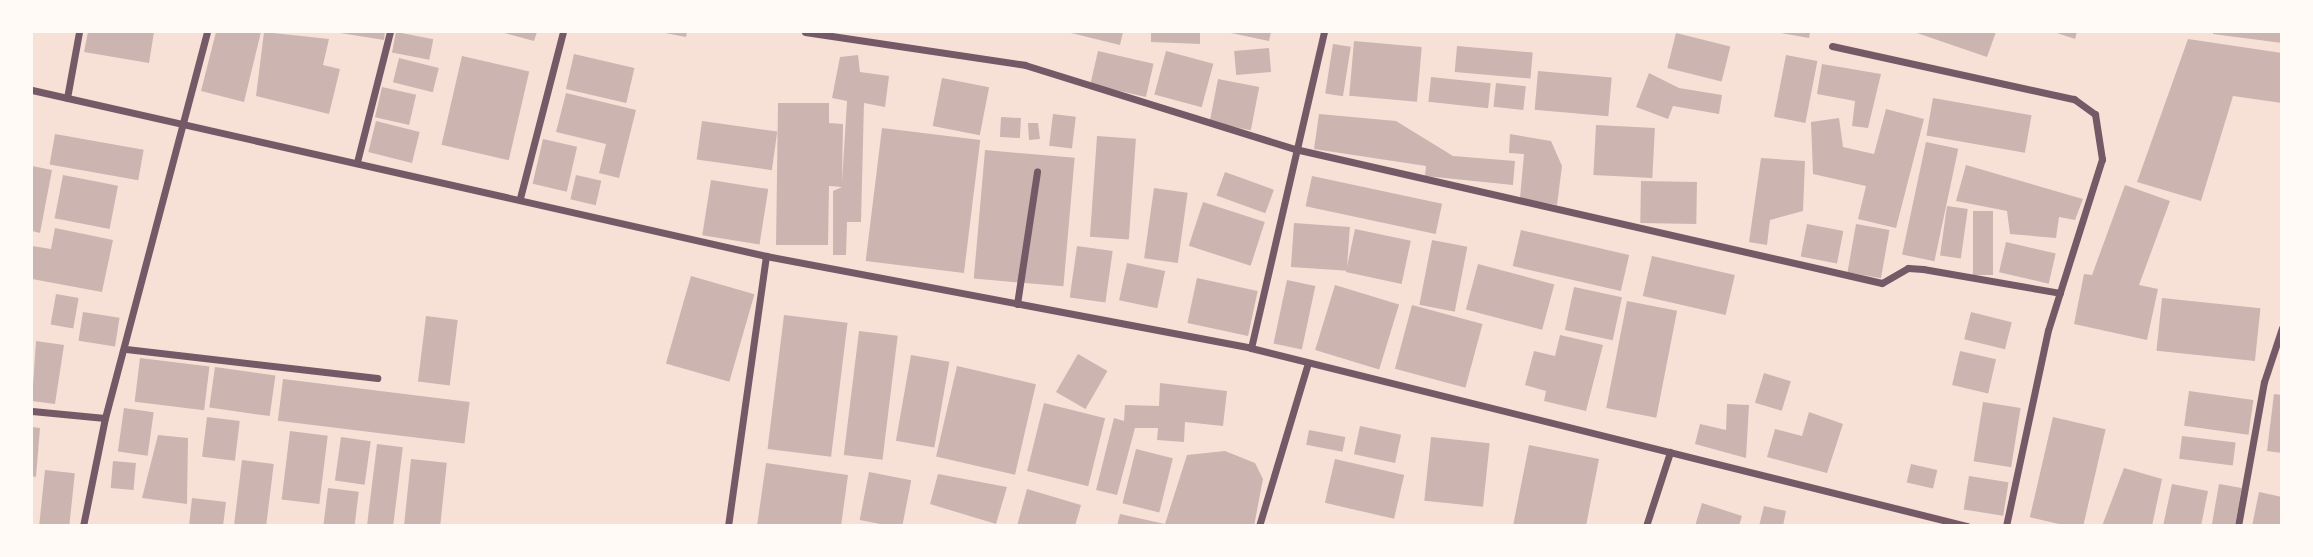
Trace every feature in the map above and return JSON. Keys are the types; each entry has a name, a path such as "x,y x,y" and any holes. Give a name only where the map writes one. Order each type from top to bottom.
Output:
{"street":[{"path":"67,98 79,32"},
{"path":"83,526 105,418 126,349 181,124 207,32"},
{"path":"357,162 390,32"},
{"path":"520,198 562,32"},
{"path":"805,32 1025,65 1295,149 1882,283 1908,268 2060,293"},
{"path":"1251,348 1324,32"},
{"path":"1832,46 2074,99 2095,114 2102,159 2048,330 2006,526"},
{"path":"32,90 520,198 766,256 1251,348 1967,526"},
{"path":"1017,304 1037,172"},
{"path":"728,526 766,256"},
{"path":"2238,526 2264,382 2281,328"},
{"path":"126,349 377,378"},
{"path":"1259,526 1308,363"},
{"path":"32,411 105,418"},
{"path":"1646,526 1670,452"}],"building":[{"path":"88,32 154,32 149,63 84,52"},
{"path":"216,32 261,32 244,102 201,91"},
{"path":"264,32 329,39 323,65 340,69 329,114 256,96"},
{"path":"334,32 385,32 384,40"},
{"path":"396,32 433,39 429,60 392,53"},
{"path":"501,32 537,32 534,41"},
{"path":"660,32 687,32 686,37"},
{"path":"1067,32 1123,32 1120,45"},
{"path":"1151,32 1200,32 1200,44 1151,42"},
{"path":"1226,32 1271,32 1269,41"},
{"path":"1775,32 1810,32 1809,38"},
{"path":"1914,32 1996,32 1987,57"},
{"path":"2054,32 2077,32 2075,39"},
{"path":"2282,32 2282,43 2213,34"},
{"path":"1676,33 1730,47 1722,81 1667,68"},
{"path":"2188,39 2282,53 2282,103 2233,96 2201,201 2137,182"},
{"path":"1354,41 1422,47 1417,102 1349,96"},
{"path":"1333,44 1351,47 1343,96 1325,93"},
{"path":"1457,46 1533,53 1530,79 1455,72"},
{"path":"1269,48 1271,72 1236,75 1234,51"},
{"path":"1098,51 1154,64 1146,97 1090,84"},
{"path":"1166,51 1213,64 1202,107 1154,94"},
{"path":"574,54 634,68 626,103 566,89"},
{"path":"858,55 860,72 889,76 885,107 864,103 861,222 847,222 846,255 833,255 833,191 842,187 829,186 828,245 776,245 778,103 829,103 829,123 843,124 842,183 847,101 832,98 840,57"},
{"path":"1786,55 1817,61 1805,123 1774,117"},
{"path":"462,56 529,72 509,160 442,145"},
{"path":"399,58 439,68 433,92 393,82"},
{"path":"1822,64 1881,74 1868,128 1852,126 1855,101 1817,94"},
{"path":"1538,71 1612,77 1608,116 1535,110"},
{"path":"1649,73 1679,88 1722,95 1719,114 1673,106 1668,119 1636,107"},
{"path":"1431,77 1491,83 1488,108 1428,102"},
{"path":"942,78 989,87 980,135 933,126"},
{"path":"1218,79 1259,87 1251,130 1210,122"},
{"path":"1496,83 1526,86 1523,110 1493,107"},
{"path":"382,87 416,95 409,125 375,117"},
{"path":"566,93 636,110 619,178 599,173 606,144 556,132"},
{"path":"1933,98 2031,115 2025,153 1926,135"},
{"path":"1886,109 1924,119 1896,228 1858,219 1866,186 1813,174 1811,122 1839,118 1843,147 1874,154"},
{"path":"1053,114 1076,117 1072,149 1049,146"},
{"path":"1319,114 1396,121 1453,156 1515,161 1513,185 1425,176 1426,166 1314,149"},
{"path":"1001,117 1021,118 1020,138 1000,137"},
{"path":"376,121 420,132 412,163 368,152"},
{"path":"702,121 777,132 772,170 697,160"},
{"path":"1028,123 1038,123 1040,139 1029,140"},
{"path":"1596,125 1655,128 1652,178 1593,175"},
{"path":"882,128 980,140 964,273 866,261"},
{"path":"55,134 144,150 138,180 50,165"},
{"path":"1510,134 1551,141 1562,166 1557,205 1520,198 1524,154 1509,153"},
{"path":"1097,136 1136,139 1129,239 1090,237"},
{"path":"543,139 577,147 567,192 533,184"},
{"path":"1926,142 1958,149 1934,261 1902,254"},
{"path":"985,150 1075,158 1063,286 974,279"},
{"path":"1761,158 1805,161 1803,211 1770,220 1767,245 1749,242"},
{"path":"1966,165 2083,199 2075,220 2059,217 2056,238 2010,234 2007,211 1956,201"},
{"path":"32,166 52,170 40,233 32,231"},
{"path":"1225,172 1274,190 1265,213 1216,195"},
{"path":"63,175 118,186 110,229 55,218"},
{"path":"576,175 601,181 596,205 570,199"},
{"path":"1312,176 1442,204 1436,234 1306,206"},
{"path":"711,180 768,189 760,244 702,235"},
{"path":"1641,181 1697,182 1696,224 1640,223"},
{"path":"2125,185 2170,201 2139,285 2158,289 2147,340 2074,324 2084,274 2092,275"},
{"path":"1154,188 1188,193 1178,263 1144,258"},
{"path":"1203,202 1265,222 1251,266 1189,246"},
{"path":"1947,206 1968,209 1961,258 1940,256"},
{"path":"1973,211 1993,211 1993,275 1973,275"},
{"path":"1294,223 1350,227 1347,271 1291,267"},
{"path":"1807,224 1843,231 1837,263 1801,256"},
{"path":"1856,224 1889,230 1881,278 1847,272"},
{"path":"55,228 113,240 102,292 32,279 32,246 51,249"},
{"path":"1355,229 1411,241 1402,284 1346,272"},
{"path":"1521,230 1629,255 1621,291 1513,266"},
{"path":"1432,240 1467,247 1455,312 1419,305"},
{"path":"2006,242 2056,253 2049,284 1999,272"},
{"path":"1077,246 1113,251 1105,303 1070,297"},
{"path":"1652,256 1735,275 1726,315 1643,296"},
{"path":"1127,263 1165,271 1157,308 1119,300"},
{"path":"1478,264 1554,284 1542,330 1466,309"},
{"path":"691,276 754,294 729,382 666,363"},
{"path":"1197,278 1258,291 1248,336 1187,323"},
{"path":"1287,280 1315,286 1302,350 1273,344"},
{"path":"1335,285 1399,305 1379,370 1315,350"},
{"path":"1574,287 1622,297 1613,340 1565,330"},
{"path":"56,294 79,298 73,329 51,325"},
{"path":"2162,298 2260,308 2255,361 2156,351"},
{"path":"1627,301 1677,311 1656,418 1606,408"},
{"path":"1412,305 1483,324 1465,388 1395,369"},
{"path":"83,312 120,318 115,346 78,341"},
{"path":"1971,312 2012,322 2005,349 1964,339"},
{"path":"784,315 848,323 831,457 768,449"},
{"path":"426,316 458,320 450,385 418,382"},
{"path":"859,331 898,336 882,460 844,455"},
{"path":"1560,335 1603,345 1586,411 1544,401 1546,391 1525,385 1534,351 1555,356"},
{"path":"36,341 64,345 55,404 32,401"},
{"path":"1960,351 1996,359 1988,393 1952,385"},
{"path":"1078,354 1107,371 1085,409 1056,392"},
{"path":"911,355 949,362 934,447 896,441"},
{"path":"140,358 209,367 204,410 135,402"},
{"path":"957,366 1036,384 1015,475 936,457"},
{"path":"215,367 275,375 270,416 209,408"},
{"path":"1764,373 1791,381 1782,411 1755,403"},
{"path":"283,379 470,402 464,444 278,421"},
{"path":"1160,383 1227,391 1223,426 1185,422 1184,442 1157,440 1158,428 1135,428 1117,495 1096,490 1114,418 1124,421 1125,405 1159,406"},
{"path":"2189,391 2253,400 2248,435 2184,426"},
{"path":"2274,394 2282,395 2282,453 2267,451"},
{"path":"1983,402 2021,408 2011,467 1974,461"},
{"path":"1044,403 1105,418 1088,486 1027,471"},
{"path":"1727,404 1749,405 1746,458 1695,444 1700,424 1726,430"},
{"path":"124,408 154,412 148,456 118,452"},
{"path":"1809,412 1843,424 1827,473 1767,457 1775,429 1802,436"},
{"path":"207,417 240,421 235,461 202,457"},
{"path":"2053,417 2106,429 2083,526 2067,526 2030,517"},
{"path":"1360,426 1401,435 1395,463 1354,454"},
{"path":"32,427 40,428 36,477 32,476"},
{"path":"1309,430 1345,437 1342,452 1306,445"},
{"path":"290,431 328,436 319,504 282,499"},
{"path":"158,435 188,438 187,504 142,498"},
{"path":"2182,436 2236,443 2233,465 2179,459"},
{"path":"341,437 371,441 365,485 335,481"},
{"path":"1431,437 1490,443 1483,507 1424,501"},
{"path":"377,444 403,447 393,526 367,526"},
{"path":"1529,445 1599,459 1586,526 1513,526"},
{"path":"1136,449 1173,458 1159,513 1122,503"},
{"path":"1225,451 1255,463 1263,479 1254,526 1117,526 1120,514 1165,524 1187,455"},
{"path":"411,459 447,463 440,526 404,526"},
{"path":"1335,459 1404,475 1394,519 1325,503"},
{"path":"242,460 274,464 266,526 234,526"},
{"path":"113,461 136,463 134,490 111,488"},
{"path":"766,463 848,475 841,526 757,526"},
{"path":"1911,464 1937,470 1933,489 1907,483"},
{"path":"2124,468 2162,479 2152,526 2102,526"},
{"path":"45,470 75,473 69,526 39,526"},
{"path":"869,472 911,480 902,526 860,520"},
{"path":"938,474 1007,487 996,524 930,504"},
{"path":"1969,476 2009,482 2003,516 1964,510"},
{"path":"2172,484 2208,491 2201,526 2163,526"},
{"path":"2219,484 2242,488 2235,526 2212,526"},
{"path":"328,488 359,492 355,526 323,526"},
{"path":"1027,489 1081,505 1075,526 1017,526"},
{"path":"2259,492 2282,497 2282,526 2252,526"},
{"path":"192,498 226,502 223,526 189,526"},
{"path":"1702,503 1742,516 1739,526 1695,526"},
{"path":"1764,506 1786,511 1783,526 1759,526"}]}
